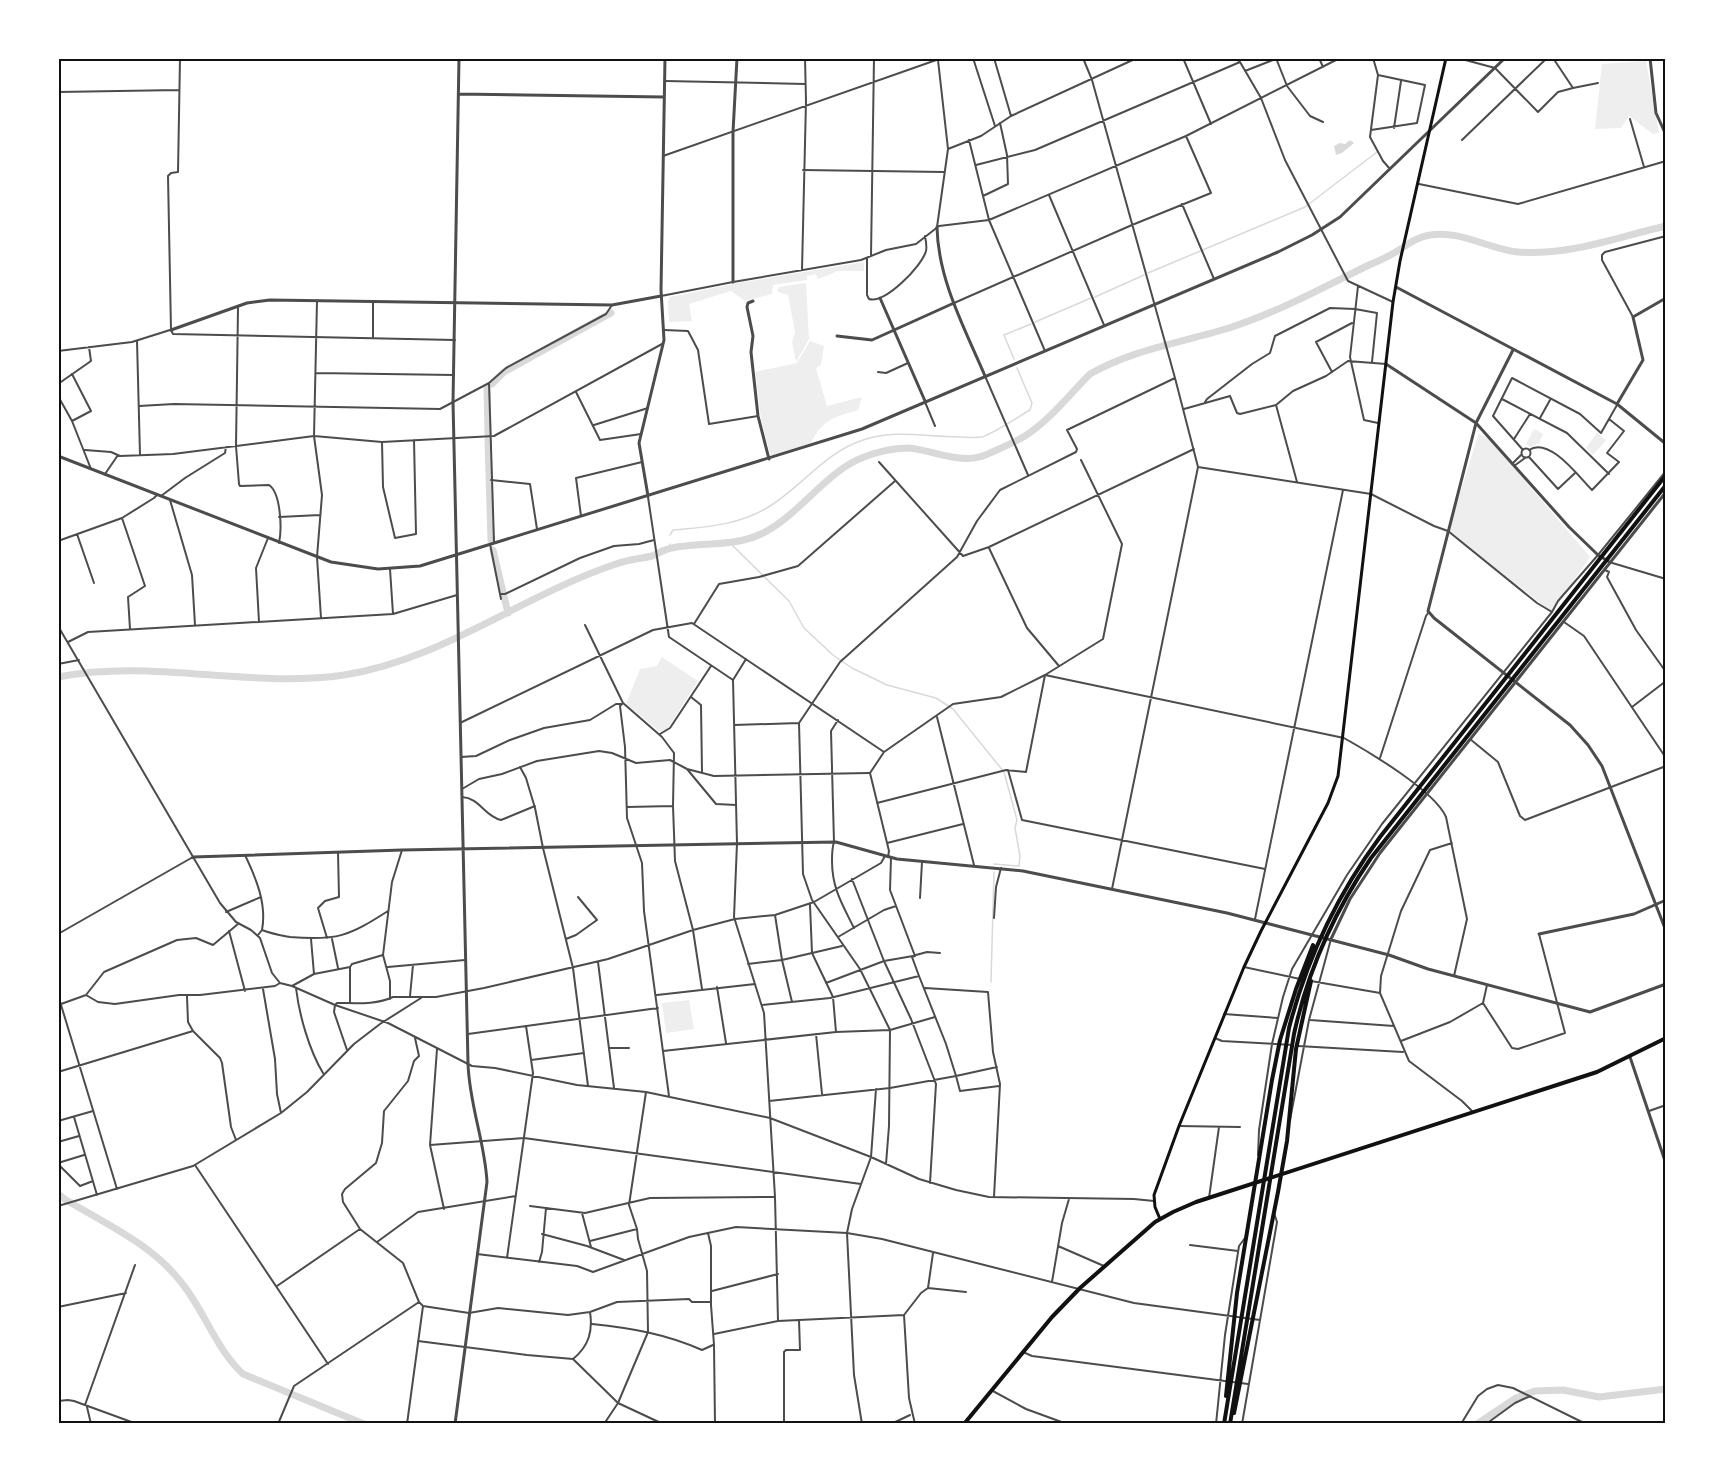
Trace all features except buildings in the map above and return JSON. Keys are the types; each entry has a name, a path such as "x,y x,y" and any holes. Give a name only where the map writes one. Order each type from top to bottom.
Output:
{"main road":[{"path":"1160,1219 1154,1201 1159,1179 1224,1014 1266,921 1332,795 1338,776 1395,287 1446,58"},
{"path":"1226,1414 1235,1312 1254,1198 1254,1184 1280,1040 1307,958 1355,871 1380,837 1665,473"},
{"path":"1231,1424 1294,1034 1302,1000 1321,946 1341,906 1371,858 1665,485"},
{"path":"1224,1424 1289,1028 1305,973 1324,928"},
{"path":"1231,1424 1281,1175 1296,1049 1306,1000 1321,946"},
{"path":"964,1424 1058,1310 1104,1266 1160,1219 1178,1209 1590,1075 1665,1038"}],"street":[{"path":"180,58 178,172 168,176 171,330 173,334 455,340"},
{"path":"455,1424 485,1201 486,1171 470,1094 465,960 453,402 459,58"},
{"path":"665,58 661,296 664,343 639,443 666,627 670,639 733,680"},
{"path":"733,282 737,58"},
{"path":"802,270 805,58"},
{"path":"874,58 868,297 873,300 892,292 926,252 926,236"},
{"path":"973,58 995,126"},
{"path":"994,58 1011,116"},
{"path":"1083,58 1092,80 1116,165 1198,467 1112,889"},
{"path":"948,149 985,134 1011,116 1137,58"},
{"path":"1183,58 1211,124"},
{"path":"1236,58 1261,98 1284,160 1348,280 1393,302"},
{"path":"1319,58 1324,67"},
{"path":"58,351 137,340 238,306 263,301 612,305 869,257 885,250 916,244 937,227 989,220 1049,195 1186,136 1340,58"},
{"path":"1373,58 1378,75 1370,137 1390,169"},
{"path":"1458,58 1495,68 1538,112 1558,92 1598,83"},
{"path":"58,456 317,557 350,566 414,568 862,429 1278,252 1340,217 1505,58"},
{"path":"1462,140 1547,58"},
{"path":"1553,58 1573,88"},
{"path":"1650,58 1656,113 1665,135"},
{"path":"663,156 939,59 948,149 937,227 941,263 954,303 1028,475"},
{"path":"1245,71 1277,59 1287,86 1310,116 1323,122"},
{"path":"976,165 1035,150 1240,62"},
{"path":"1371,130 1417,123 1425,85 1378,75"},
{"path":"664,81 805,84"},
{"path":"1394,128 1401,81"},
{"path":"58,92 180,90"},
{"path":"459,94 664,97"},
{"path":"1630,119 1644,167"},
{"path":"983,196 1007,185 1007,157 1000,123"},
{"path":"837,336 872,340 1013,276 1211,193 1186,136"},
{"path":"969,140 989,220 1046,351"},
{"path":"1418,184 1518,204 1665,160"},
{"path":"803,170 944,172"},
{"path":"1049,195 1105,326"},
{"path":"1182,204 1215,279"},
{"path":"1575,474 1558,489 1522,452 1493,416 1512,378 1580,414 1601,433 1642,360 1633,317 1602,260 1602,255 1605,252 1665,236"},
{"path":"1358,286 1351,360 1364,420 1379,423"},
{"path":"1395,287 1617,404 1665,444"},
{"path":"880,298 935,426"},
{"path":"1633,317 1665,298"},
{"path":"317,301 314,436 322,491 317,557 321,618"},
{"path":"753,301 748,303 747,307 753,336 751,352 758,416 769,459"},
{"path":"373,302 373,339"},
{"path":"139,406 174,404 440,409 489,383 506,368 606,314 612,305"},
{"path":"238,306 236,446 239,485 272,486 279,502 279,543"},
{"path":"1205,402 1232,379 1270,353 1275,336 1330,308 1377,313 1372,362"},
{"path":"1332,372 1316,342 1353,323"},
{"path":"664,330 688,331 698,350 709,424 758,416"},
{"path":"137,340 140,455"},
{"path":"85,450 111,452 118,455 173,454 314,436 382,442 491,437 664,343"},
{"path":"58,384 91,362 89,347"},
{"path":"1380,758 1425,616 1429,613 1476,423 1513,350"},
{"path":"1184,410 1230,396 1238,414 1276,405 1293,391 1351,360 1386,364 1476,423 1569,527 1598,555 1609,562 1665,579"},
{"path":"878,372 885,373 908,363"},
{"path":"315,373 454,375"},
{"path":"72,374 91,411 72,421"},
{"path":"886,1164 890,1030 860,969 814,902 803,874 799,723 841,661 959,554 977,521 996,495 1007,485 1077,451 1067,430 1175,378"},
{"path":"489,383 492,544 501,599"},
{"path":"576,392 600,440 641,434"},
{"path":"58,396 72,421 91,468"},
{"path":"1502,399 1567,433 1609,474"},
{"path":"1540,419 1550,399"},
{"path":"1276,405 1297,482"},
{"path":"594,425 649,408"},
{"path":"1514,440 1530,414"},
{"path":"1513,465 1522,452 1535,446 1545,448 1559,456 1592,490 1619,462 1607,453 1624,431 1609,419"},
{"path":"382,442 383,487 395,538 416,534 414,440"},
{"path":"58,541 122,518 225,453 226,447"},
{"path":"879,462 959,554 966,556 1194,449"},
{"path":"1513,465 1527,457 1529,450"},
{"path":"105,474 118,455"},
{"path":"1000,1086 960,1091 958,1088 956,1076 890,890 887,843 870,773 884,752 950,706 1001,697 1045,675 1103,639 1122,544 1082,460"},
{"path":"581,516 576,478 642,462"},
{"path":"1198,467 1371,494 1448,531 1537,603 1552,612"},
{"path":"1259,1163 1259,1130 1278,1018 1290,976 1332,900 1363,850 1414,784 1552,612 1558,601 1665,473"},
{"path":"491,480 530,484 537,530"},
{"path":"694,624 719,584 760,577 798,566 895,481"},
{"path":"1255,919 1343,490"},
{"path":"1287,1124 1291,1118 1303,1046 1318,982 1331,939 1360,881 1391,837 1665,492"},
{"path":"170,500 192,575 195,625"},
{"path":"279,517 320,515"},
{"path":"122,518 145,586 128,597 130,629"},
{"path":"77,534 94,583"},
{"path":"259,622 256,568 268,538"},
{"path":"502,594 580,558 615,546 654,541"},
{"path":"989,547 1027,628 1059,666"},
{"path":"390,569 393,614"},
{"path":"1603,569 1609,572 1607,577 1636,630 1665,672"},
{"path":"68,642 86,633 130,629 393,614 458,595"},
{"path":"1429,613 1570,725 1584,739 1598,759 1665,931"},
{"path":"1562,621 1584,636 1665,758"},
{"path":"460,723 653,630 694,624 884,752"},
{"path":"585,625 622,703 628,824 638,845 642,863 643,905 669,1096"},
{"path":"58,626 226,912 238,924 257,935 265,948 272,973 280,983"},
{"path":"746,659 733,680 737,843 735,919 762,1005 766,1039 775,1197 778,1321"},
{"path":"58,664 80,662"},
{"path":"660,734 669,729 711,666"},
{"path":"1045,675 1344,738 1380,758 1442,808 1452,843 1467,920 1454,976"},
{"path":"877,803 1005,771 1026,772 1045,675"},
{"path":"1631,707 1665,681"},
{"path":"691,697 701,705 702,772"},
{"path":"461,757 476,756 510,740 544,728 585,722 616,704 622,703 660,734 674,753 675,861 693,930 702,989"},
{"path":"937,717 974,865"},
{"path":"838,720 831,731 834,842 832,871 835,890 854,928"},
{"path":"734,725 799,723"},
{"path":"1469,739 1498,762 1520,816 1525,820 1665,766"},
{"path":"462,789 479,779 537,761 599,751 612,753 639,763 673,761 687,769 714,776 870,773"},
{"path":"520,767 535,806 543,848 573,968 588,1086"},
{"path":"687,769 716,804 736,806"},
{"path":"1005,771 1022,820 1266,869"},
{"path":"462,797 472,798 490,816 501,820 535,806"},
{"path":"627,807 673,806"},
{"path":"887,843 964,824"},
{"path":"58,934 193,857 802,841 834,842 888,857 1001,868 1266,921 1389,955 1428,969 1594,1012 1665,984"},
{"path":"1452,843 1433,848 1428,853 1401,911 1381,976 1380,993 1410,1063 1462,1101 1473,1112"},
{"path":"390,999 390,981 383,955 392,882 402,850"},
{"path":"327,939 318,908 325,901 339,897 338,852"},
{"path":"245,854 261,897 264,919 262,930 257,935"},
{"path":"335,1005 466,992 597,962 693,930 735,919 775,915 814,902 888,857"},
{"path":"920,898 922,861"},
{"path":"994,918 996,887 1001,868"},
{"path":"852,879 935,1081 930,1183"},
{"path":"226,912 261,897"},
{"path":"566,939 576,935 597,920 578,897"},
{"path":"1487,985 1483,1003 1510,1046 1515,1049 1565,1033 1539,934 1634,914 1665,900"},
{"path":"810,904 812,953 832,997 836,1032"},
{"path":"838,937 896,906"},
{"path":"262,930 277,936 332,939 349,934 388,911"},
{"path":"775,915 792,1002"},
{"path":"61,1004 86,995 99,977 127,961 177,940 196,938 213,945 238,924"},
{"path":"229,931 245,991"},
{"path":"311,939 314,974"},
{"path":"332,939 338,969"},
{"path":"748,964 782,960 843,946"},
{"path":"826,982 884,961 927,952 940,953"},
{"path":"294,987 314,974 350,967 358,961 383,955"},
{"path":"386,967 465,960"},
{"path":"597,962 615,1088"},
{"path":"410,996 413,964"},
{"path":"350,967 350,1003"},
{"path":"1244,967 1380,993"},
{"path":"762,1005 832,997 919,976"},
{"path":"86,995 105,1004 263,989 280,983 384,1022 472,1066 588,1086 669,1096 770,1118 871,1157 930,1183 978,1195 1069,1199 1134,1198 1154,1201"},
{"path":"657,995 755,984"},
{"path":"294,987 305,1030 324,1074"},
{"path":"717,987 726,1044"},
{"path":"925,988 987,992 1000,1086 994,1197"},
{"path":"263,989 275,1059 277,1094 281,1113"},
{"path":"58,995 117,1189"},
{"path":"187,995 188,1022 193,1031 220,1059 231,1127 236,1140"},
{"path":"58,1206 195,1165 281,1113 301,1098 347,1050 421,998"},
{"path":"1400,1041 1450,1022 1483,1003"},
{"path":"335,1005 333,1012 347,1050"},
{"path":"467,1034 658,1008"},
{"path":"1224,1014 1278,1018"},
{"path":"663,1050 836,1032 890,1030 935,1017"},
{"path":"1309,1020 1394,1026"},
{"path":"507,1258 532,1076 526,1026"},
{"path":"58,1072 193,1031"},
{"path":"816,1034 822,1095"},
{"path":"414,1037 419,1056 414,1060 408,1081 384,1111 382,1143 376,1163 343,1191 343,1202 360,1229 406,1267 418,1302 423,1306 470,1313 498,1308 561,1315 590,1312 617,1302 689,1299 692,1302 711,1302"},
{"path":"1215,1038 1222,1041 1405,1052"},
{"path":"609,1048 629,1048"},
{"path":"437,1049 430,1145 444,1209"},
{"path":"531,1060 584,1053"},
{"path":"1630,1057 1665,1164"},
{"path":"769,1101 890,1088 997,1067"},
{"path":"862,1424 854,1375 847,1233 871,1157 876,1089"},
{"path":"604,1424 618,1403 648,1332 647,1271 638,1229 629,1205 646,1092"},
{"path":"1648,1112 1665,1105"},
{"path":"58,1121 93,1111"},
{"path":"74,1117 97,1195"},
{"path":"1179,1126 1240,1126"},
{"path":"1209,1198 1219,1126"},
{"path":"58,1142 80,1136"},
{"path":"430,1145 524,1138 861,1184"},
{"path":"85,1155 58,1164 80,1186 93,1181"},
{"path":"195,1165 328,1364"},
{"path":"377,1242 418,1212 516,1196"},
{"path":"530,1206 582,1213 650,1198 775,1197"},
{"path":"1052,1282 1069,1199"},
{"path":"539,1262 546,1208"},
{"path":"582,1213 591,1247"},
{"path":"1242,1424 1277,1222 1274,1213"},
{"path":"477,1254 577,1266 593,1272 689,1237 743,1226 847,1233 882,1239 1134,1303 1260,1320"},
{"path":"277,1286 360,1229"},
{"path":"590,1241 638,1229"},
{"path":"708,1233 711,1246 715,1424"},
{"path":"542,1234 591,1247 624,1260"},
{"path":"1216,1424 1228,1315 1238,1251 1247,1235"},
{"path":"1190,1245 1238,1251"},
{"path":"1058,1246 1104,1266"},
{"path":"928,1288 933,1252"},
{"path":"91,1424 86,1406 135,1265"},
{"path":"712,1291 778,1274"},
{"path":"915,1424 912,1415 904,1315 921,1293 928,1288 966,1292"},
{"path":"58,1307 126,1293"},
{"path":"278,1424 294,1386 418,1302"},
{"path":"407,1424 423,1306"},
{"path":"573,1359 586,1346 592,1324 590,1312"},
{"path":"714,1334 778,1321 904,1315"},
{"path":"784,1424 784,1352 800,1350 799,1320"},
{"path":"592,1324 674,1338 702,1350 714,1345"},
{"path":"418,1341 573,1359 618,1403 663,1424"},
{"path":"1023,1352 1032,1356 1248,1384"},
{"path":"1461,1424 1478,1396 1489,1388 1505,1386 1587,1424"},
{"path":"991,1390 1026,1409 1067,1424"},
{"path":"1486,1424 1515,1403 1530,1396"},
{"path":"58,1401 68,1400 137,1424"},
{"path":"891,1424 912,1415"}],"shaded area":[{"path":"1646,61 1659,133 1653,134 1629,116 1621,128 1595,129 1602,64"},
{"path":"1350,140 1354,143 1336,155 1334,146 1340,143 1345,144"},
{"path":"864,262 864,271 838,271 819,279 816,274 807,276 807,280 773,285 772,294 745,301 731,291 689,304 692,321 669,322 668,301 670,297"},
{"path":"806,283 809,339 796,362 792,342 795,332 788,295 777,290 779,287"},
{"path":"810,341 824,346 821,365 816,368 827,406 862,397 858,410 830,420 820,428 811,443 772,455 761,419 755,372 797,363"},
{"path":"1534,429 1543,434 1539,443 1531,447 1526,444"},
{"path":"1479,433 1490,440 1590,557 1552,612 1448,531"},
{"path":"1597,433 1606,440 1593,455 1586,448"},
{"path":"662,657 698,681 667,729 660,732 626,704 640,669 657,666"},
{"path":"689,1000 694,1029 666,1033 662,1003"}],"waterway":[{"path":"1148,273 1305,207 1377,152"},
{"path":"58,677 94,672 129,671 273,679 308,678 344,675 380,667 448,642 546,593 613,565 683,546 729,543 761,534 787,517 837,473 869,455 908,448 959,458 980,457 990,453 1034,430 1090,374 1107,365 1141,352 1232,327 1267,314 1385,258 1420,238 1430,235 1453,235 1507,250 1537,252 1593,245 1666,226"},
{"path":"1095,297 1144,275"},
{"path":"1035,322 1091,298"},
{"path":"492,384 504,372 611,313"},
{"path":"1014,359 1004,335 1031,324"},
{"path":"670,535 673,530 723,524 759,512 782,498 837,453 863,440 899,434 973,437 987,435 1030,410 1032,403 1017,368"},
{"path":"487,388 488,434"},
{"path":"488,440 491,540"},
{"path":"729,542 789,601 804,628 833,655 852,668 887,685 936,698 953,709 1004,772 1017,820 1015,828 1020,856 1019,866 994,864"},
{"path":"493,550 508,613"},
{"path":"991,982 994,872"},
{"path":"58,1194 130,1237 159,1259 184,1286 218,1343 243,1374 364,1424"},
{"path":"1477,1424 1516,1398 1535,1391 1563,1390 1599,1397 1666,1389"}]}
